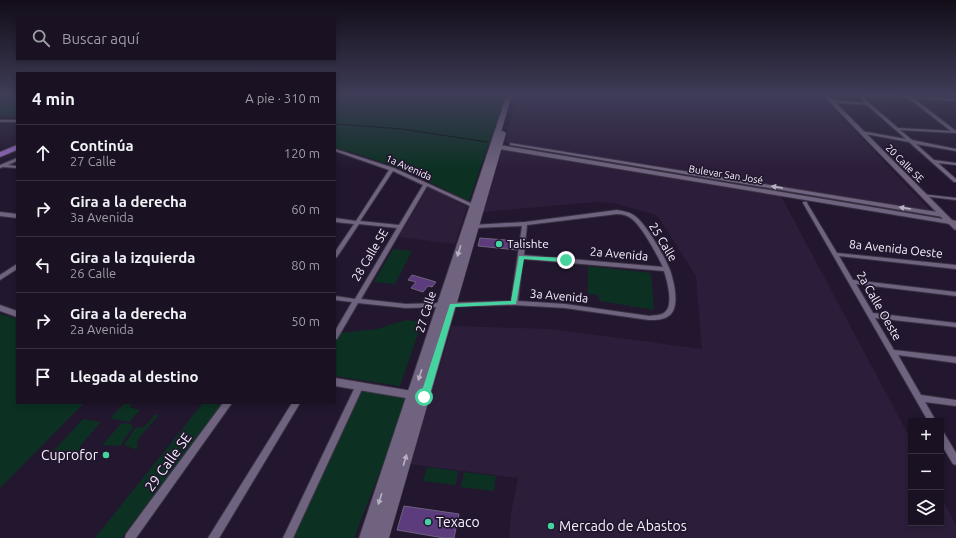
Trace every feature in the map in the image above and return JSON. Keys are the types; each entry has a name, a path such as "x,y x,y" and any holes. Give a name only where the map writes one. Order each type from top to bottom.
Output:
{"main road":[{"name":"27 Calle","path":"382,538 424,397 474,206 500,144 505,119"},
{"name":"27 Calle","path":"367,538 414,396 475,226 507,119"},
{"path":"0,150 16,142"},
{"path":"0,155 16,147"}],"street":[{"name":"20 Calle SE","path":"848,119 924,194 943,215 953,222 956,228"},
{"path":"886,119 956,181"},
{"path":"938,119 955,132"},
{"path":"0,121 16,121"},
{"path":"897,129 955,132"},
{"path":"861,132 956,150"},
{"name":"Bulevar San José","path":"500,144 956,217"},
{"name":"Bulevar San José","path":"500,144 953,222"},
{"name":"1a Avenida","path":"336,150 392,169 474,206"},
{"path":"1,166 16,159"},
{"path":"934,161 956,164"},
{"path":"1,166 16,167"},
{"path":"336,255 392,169"},
{"name":"28 Calle SE","path":"336,335 426,184"},
{"path":"924,194 956,199"},
{"name":"2a Calle Oeste","path":"805,203 930,418"},
{"name":"25 Calle","path":"525,224 617,212 626,213 638,222 667,269 673,299 669,312 662,317"},
{"path":"0,214 16,216"},
{"path":"336,220 400,227"},
{"path":"475,226 525,224 514,303"},
{"name":"8a Avenida Oeste","path":"834,254 956,267"},
{"name":"2a Avenida","path":"521,257 667,269"},
{"path":"0,278 16,267"},
{"path":"851,282 956,294"},
{"name":"3a Avenida","path":"336,298 406,306 514,303 565,306 649,318 662,317"},
{"path":"0,308 16,314"},
{"path":"870,315 956,325"},
{"path":"892,352 956,360"},
{"path":"336,382 424,397"},
{"path":"288,538 359,387"},
{"path":"919,398 956,403"},
{"name":"29 Calle SE","path":"130,538 227,404"},
{"path":"213,538 295,404"},
{"path":"944,440 953,452 956,461"}],"shaded area":[{"path":"511,119 844,119 930,210 504,142"},
{"path":"502,149 781,196 908,434 908,526 944,526 944,502 956,525 956,538 509,538 511,513 518,478 410,464 452,326 550,329 702,349 696,276 657,215 613,203 596,202 483,212"},
{"path":"428,187 467,207 455,244 399,237"}],"green space":[{"path":"336,119 497,119 469,201 387,164 336,148"},
{"path":"393,249 412,251 395,284 374,282"},
{"path":"588,266 651,273 654,310 600,301 598,295 588,294"},
{"path":"0,314 16,319 16,404 83,404 0,488"},
{"path":"406,320 422,322 400,386 336,376 336,341 340,333 377,329"},
{"path":"360,390 409,397 354,538 288,538"},
{"path":"124,404 132,404 129,407 140,410 129,422 110,418"},
{"path":"202,404 223,404 122,538 95,538"},
{"path":"155,415 159,415 138,439 137,450 124,445 135,428 144,427"},
{"path":"83,419 101,422 79,447 88,449 79,458 61,455 57,459 47,458"},
{"path":"122,423 131,424 133,427 120,446 102,445"},
{"path":"427,467 458,471 456,485 423,481"},
{"path":"464,472 496,476 494,491 461,487"}],"building":[{"name":"Talishte","path":"480,238 518,241 517,250 478,246"},
{"path":"412,275 436,282 432,287 428,286 423,292 411,288 416,282 408,280"},
{"name":"Texaco","path":"404,506 459,514 454,538 444,538 397,530"}],"waterway":[{"path":"336,124 402,129 487,142"}],"place":[{"name":"Talishte","path":"499,244"},
{"name":"Cuprofor","path":"106,455"},
{"name":"Texaco","path":"428,522"},
{"name":"Mercado de Abastos","path":"551,526"}],"route":[{"path":"424,397 452,305 514,303 521,257 566,260"}]}
